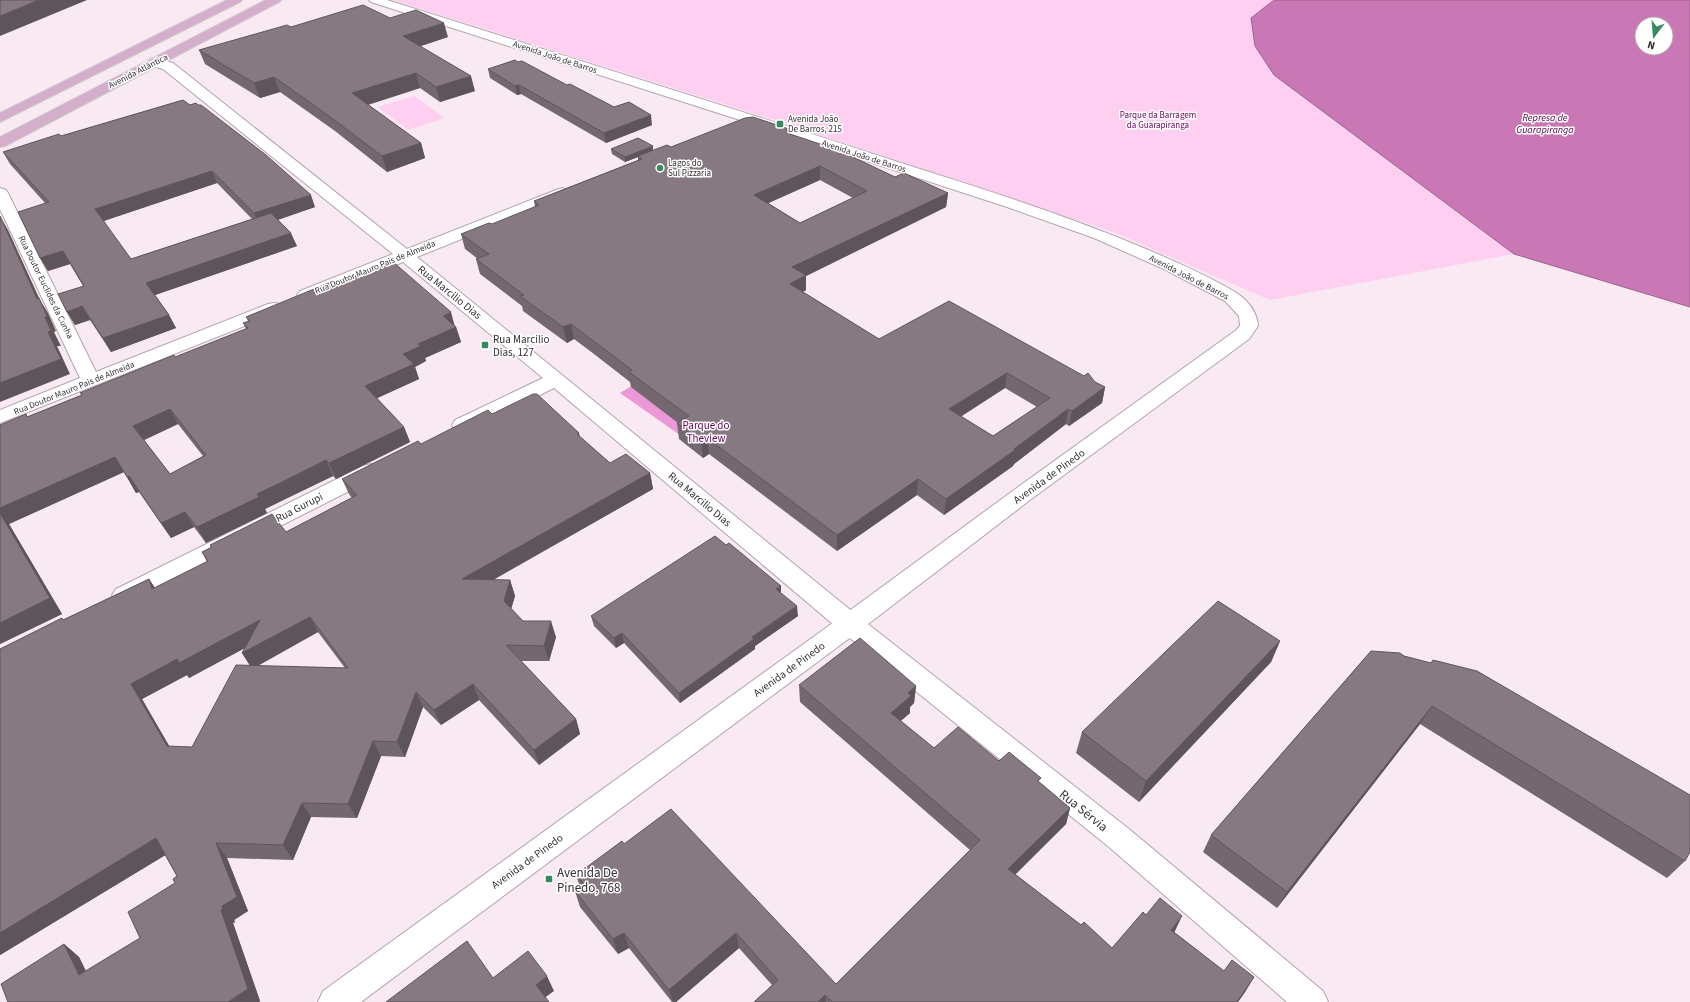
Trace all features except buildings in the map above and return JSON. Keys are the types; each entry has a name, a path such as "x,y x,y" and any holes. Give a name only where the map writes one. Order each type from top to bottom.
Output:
{"main road":[{"name":"Avenida Atlântica","path":"0,118 236,0"},
{"name":"Avenida Atlântica","path":"0,143 275,0"}],"street":[{"name":"Avenida João de Barros","path":"375,0 751,119 1013,204 1100,235 1172,266 1231,297 1240,305 1248,316 1248,326 1242,335"},
{"name":"Rua Marcilio Dias","path":"155,62 168,66 405,255 850,624"},
{"path":"729,127 751,119"},
{"name":"Rua Doutor Mauro Pais de Almeida","path":"0,417 576,187"},
{"name":"Rua Doutor Euclides da Cunha","path":"0,193 91,381"},
{"name":"Avenida de Pinedo","path":"334,1002 850,624 1022,494 1242,335"},
{"path":"442,436 556,379"},
{"name":"Rua Gurupi","path":"107,604 392,460"},
{"name":"Rua Sérvia","path":"850,624 1119,838 1301,999"}],"green space":[{"name":"Parque da Barragem da Guarapiranga","path":"393,0 1445,0 1632,289 1514,254 1270,300 1113,232 775,120"},
{"path":"414,96 445,118 408,130 378,107"}],"shaded area":[{"path":"643,379 707,454 620,393"}],"water":[{"name":"Represa de Guarapiranga","path":"1274,0 1690,0 1690,307 1514,254 1274,75 1255,46 1251,18"}],"place":[{"name":"Avenida João De Barros, 215","path":"780,124"},
{"name":"Lagos do Sul Pizzaria","path":"660,168"},
{"name":"Rua Marcilio Dias, 127","path":"485,345"},
{"name":"Avenida De Pinedo, 768","path":"549,879"}],"park label":[{"name":"Parque do Theview","path":"706,431"}]}
